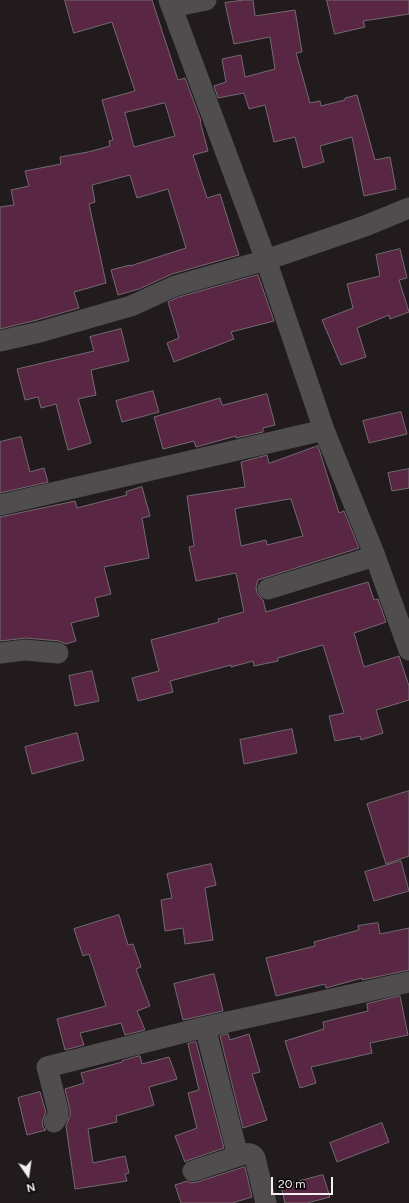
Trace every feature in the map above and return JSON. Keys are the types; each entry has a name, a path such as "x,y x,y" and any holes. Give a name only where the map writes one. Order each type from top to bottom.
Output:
{"street":[{"path":"206,0 170,4 266,260 324,430 375,556 409,650"},
{"path":"0,341 40,332 131,306 175,286 266,260 365,226 409,208"},
{"path":"0,505 324,430"},
{"path":"268,588 375,556"},
{"path":"0,653 25,650 58,653"},
{"path":"54,1122 58,1116 58,1110 47,1067 205,1027 409,982"},
{"path":"205,1027 238,1156"},
{"path":"193,1171 251,1153 254,1155 266,1203"}],"building":[{"path":"65,0 152,0 178,80 185,78 201,121 208,151 193,155 207,198 220,194 239,255 172,274 139,289 118,295 111,270 130,266 186,248 168,189 137,198 130,175 92,185 95,202 89,204 106,283 74,292 79,308 0,329 0,207 14,205 11,190 29,186 25,171 61,164 60,157 110,146 109,141 113,140 102,100 135,91 112,22 74,33","holes":["165,103 175,136 134,147 125,113"]},
{"path":"253,0 255,16 295,10 302,52 296,53 310,103 320,101 321,106 345,100 345,98 357,95 375,160 390,157 396,189 364,196 352,137 320,146 324,162 303,168 295,137 274,142 265,105 249,109 244,93 218,98 214,86 226,82 222,59 241,55 245,77 275,69 270,37 234,44 225,3"},
{"path":"327,0 409,0 409,14 363,21 365,27 335,34"},
{"path":"400,249 407,278 399,280 409,312 390,319 389,315 357,328 366,357 341,365 322,320 353,308 347,284 380,276 376,255"},
{"path":"258,275 274,321 231,332 234,339 174,362 167,343 179,338 168,302 179,297"},
{"path":"121,329 129,361 91,370 96,395 78,399 91,443 68,450 56,404 41,408 38,397 25,400 17,369 94,351 90,337"},
{"path":"153,391 159,412 122,422 116,401"},
{"path":"267,394 275,425 263,428 263,432 236,438 236,436 196,447 194,441 163,449 154,417 220,398 222,405"},
{"path":"401,412 407,434 369,443 363,421"},
{"path":"21,437 30,472 44,468 48,482 0,493 0,442"},
{"path":"318,446 339,513 344,511 359,548 258,580 256,587 257,593 263,600 266,612 368,582 374,600 378,599 386,622 354,633 364,667 399,656 409,686 409,700 376,710 383,733 361,740 360,736 335,741 329,716 344,713 323,645 278,658 278,661 254,666 253,661 231,667 231,665 170,681 173,692 138,701 132,678 159,671 151,640 219,622 218,619 244,612 236,573 196,581 189,547 194,546 187,496 245,487 241,462 267,455 269,463","holes":["291,499 303,536 267,545 266,540 241,546 235,509"]},
{"path":"409,469 409,488 392,491 388,473"},
{"path":"142,487 150,516 142,518 149,558 104,567 111,594 95,598 99,616 71,623 76,641 66,644 59,641 26,638 0,641 0,517 75,501 77,508 127,495 126,492"},
{"path":"92,671 99,701 75,706 69,676"},
{"path":"292,729 297,753 244,764 240,740"},
{"path":"77,733 84,760 32,774 25,747"},
{"path":"409,791 409,856 386,864 367,804"},
{"path":"401,861 409,891 374,901 365,872"},
{"path":"211,864 216,885 205,888 213,940 185,944 183,928 165,931 161,900 172,898 167,874"},
{"path":"119,915 128,945 133,944 141,967 136,969 150,1006 137,1011 145,1030 125,1035 121,1023 80,1033 84,1045 65,1050 57,1019 106,1006 89,954 83,956 74,929"},
{"path":"378,923 380,934 409,928 409,970 362,980 362,978 326,988 325,984 276,996 266,958 315,946 314,942 359,930 358,926"},
{"path":"214,974 223,1011 183,1020 174,984"},
{"path":"400,996 408,1035 370,1043 372,1053 311,1067 316,1083 300,1088 285,1041 324,1029 323,1022 368,1011 367,1004"},
{"path":"228,1034 230,1040 249,1034 260,1072 252,1074 267,1120 243,1128 220,1036"},
{"path":"196,1042 224,1148 185,1162 175,1136 197,1128 188,1093 199,1090 188,1044"},
{"path":"140,1056 142,1064 169,1057 177,1079 149,1087 154,1105 116,1116 117,1122 88,1129 93,1163 125,1156 129,1173 125,1174 127,1181 75,1189 66,1126 70,1116 70,1110 65,1089 84,1083 81,1073"},
{"path":"40,1092 46,1112 42,1122 43,1127 46,1130 27,1135 18,1098"},
{"path":"382,1123 389,1142 337,1162 330,1143"},
{"path":"245,1167 252,1197 232,1203 181,1203 175,1185 187,1181 191,1183 197,1182"},
{"path":"323,1175 330,1197 307,1203 285,1203 281,1186"}]}
